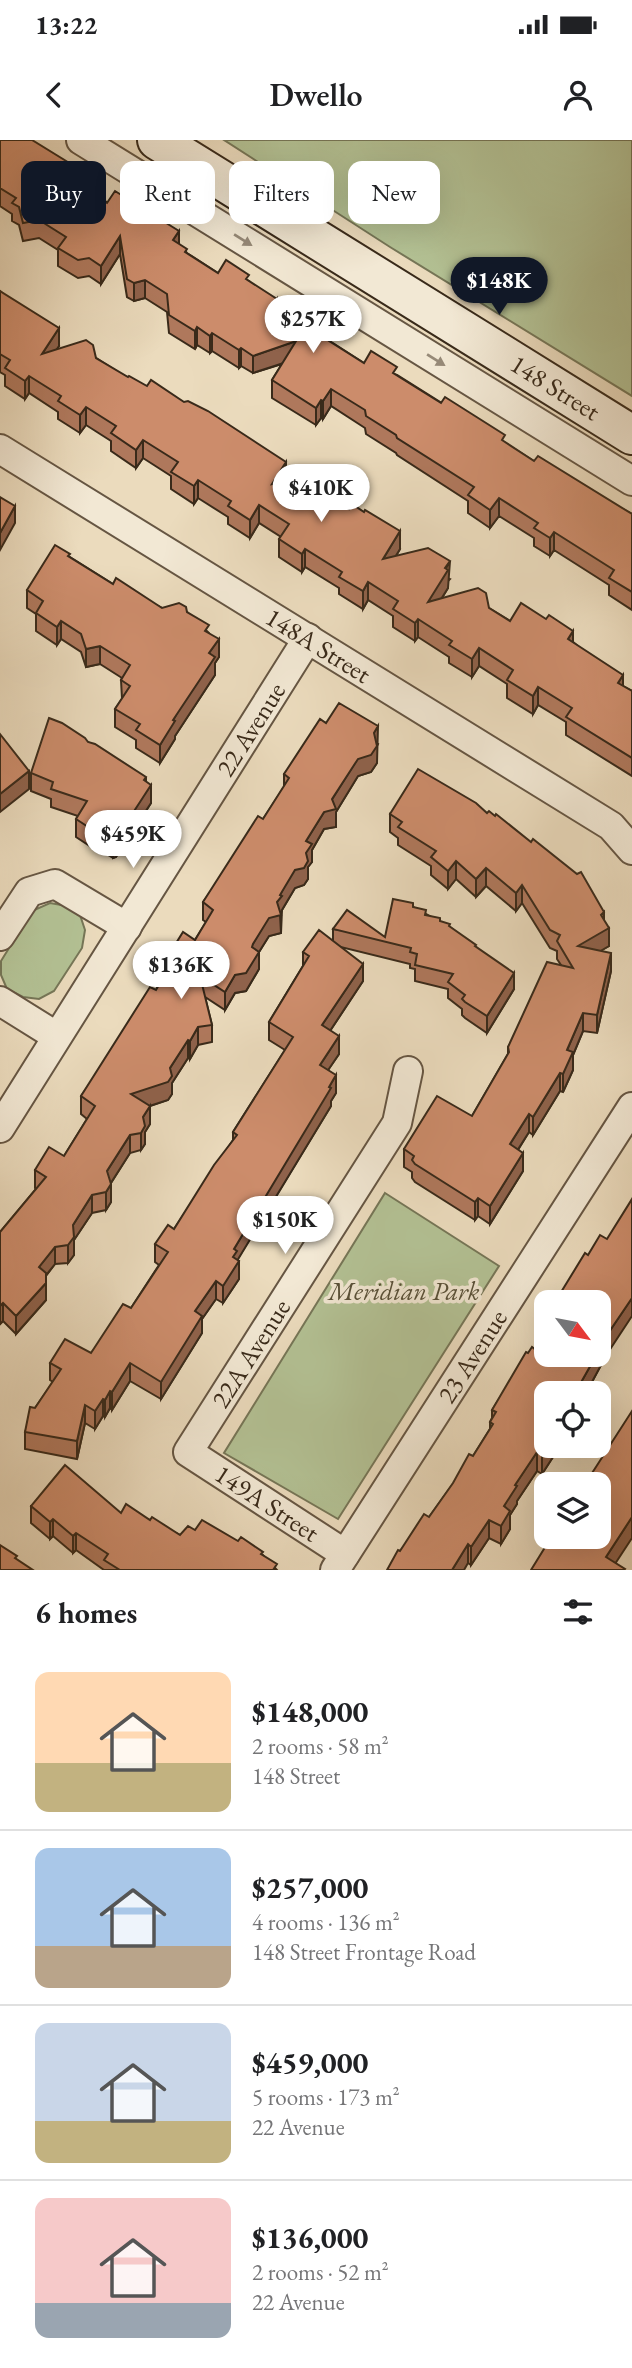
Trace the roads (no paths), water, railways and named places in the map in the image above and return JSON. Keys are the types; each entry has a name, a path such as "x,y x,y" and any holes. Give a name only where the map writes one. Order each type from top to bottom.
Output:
{"main road":[{"name":"148 Street","path":"157,140 632,435"}],"street":[{"path":"81,140 632,481"},
{"name":"148A Street","path":"0,449 611,826 632,850"},
{"name":"22 Avenue","path":"0,1128 308,638"},
{"path":"0,936 29,892 55,884 127,927"},
{"path":"0,1001 56,1036"},
{"name":"22A Avenue","path":"188,1452 397,1124 408,1071"},
{"name":"23 Avenue","path":"340,1562 632,1107"},
{"name":"149A Street","path":"188,1452 340,1562"}],"park label":[{"name":"Meridian Park","path":"404,1291"}]}
